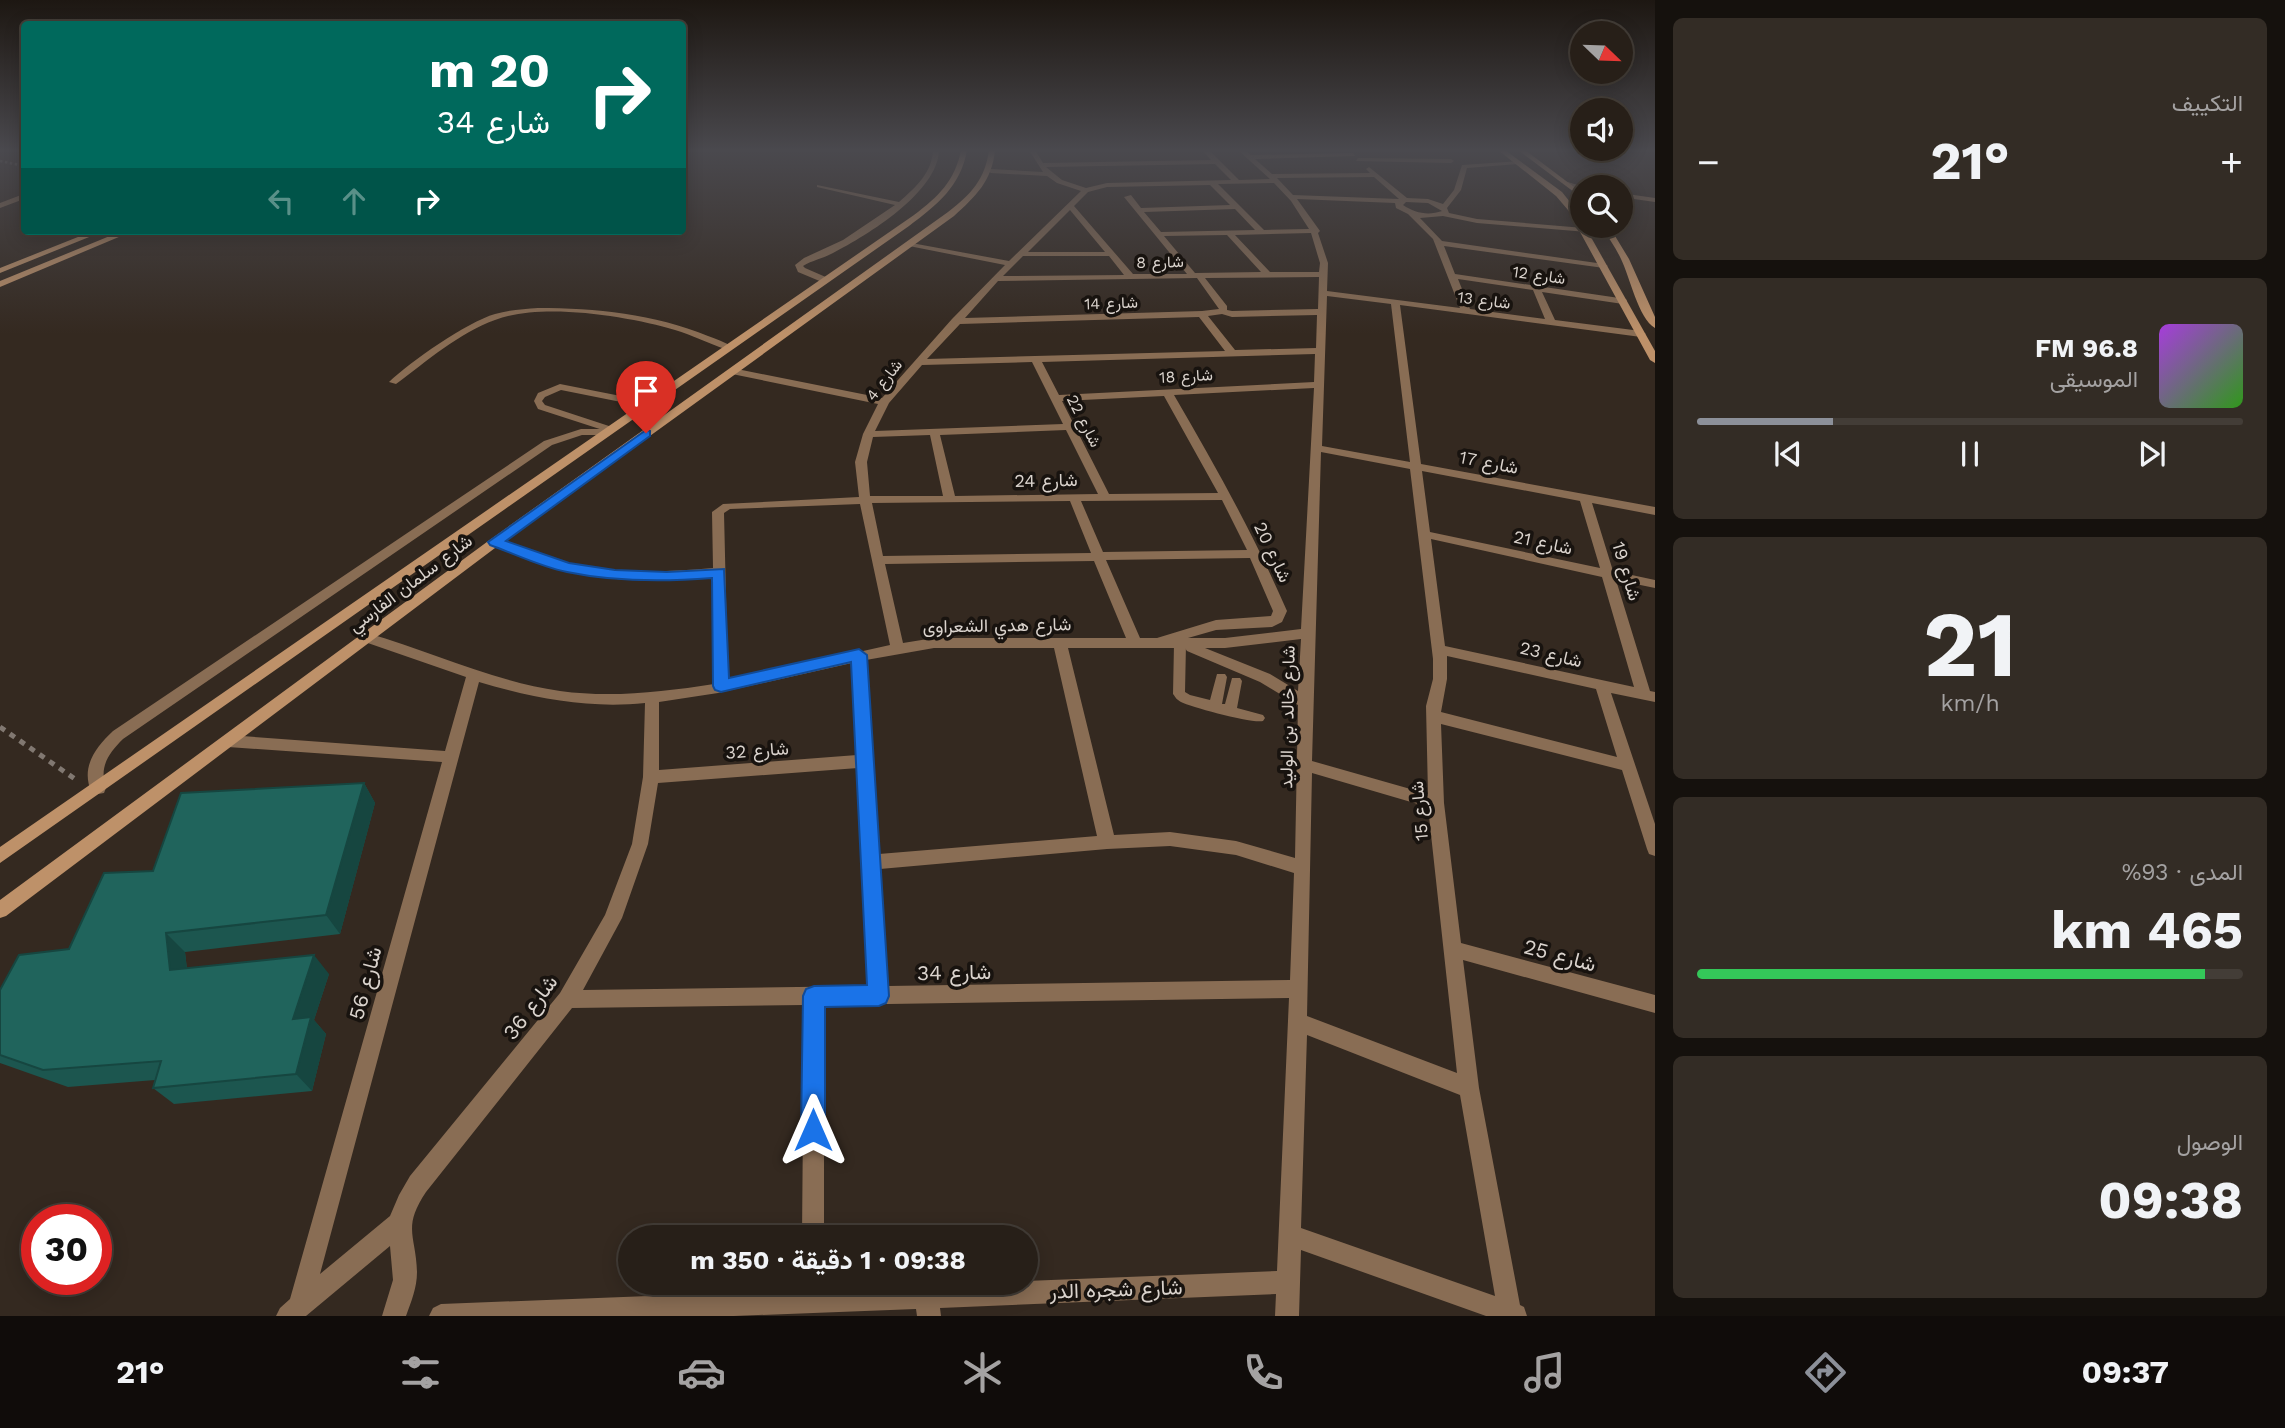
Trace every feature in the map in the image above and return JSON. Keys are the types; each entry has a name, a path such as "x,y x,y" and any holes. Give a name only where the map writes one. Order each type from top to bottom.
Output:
{"street":[{"path":"825,280 801,270 799,265 834,249 889,211"},
{"name":"شارع سلمان الفارسي","path":"0,856 922,211"},
{"name":"شارع سلمان الفارسي","path":"0,910 495,542 952,211"},
{"name":"شارع 4","path":"897,647 865,500 861,462 868,434 884,402 919,362 1064,211"},
{"path":"1075,211 1131,277"},
{"path":"1140,211 1224,308 1222,311"},
{"path":"1241,211 1262,232"},
{"name":"شارع خالد بن الوليد","path":"1287,1316 1303,868 1305,702 1324,293 1321,247 1316,231 1303,211"},
{"path":"1408,211 1438,240 1466,311"},
{"path":"1438,240 1443,212"},
{"path":"1411,213 1443,212 1477,221 1570,229"},
{"path":"1159,234 1316,231"},
{"path":"1229,233 1268,275"},
{"path":"0,271 90,235"},
{"path":"0,284 119,235"},
{"path":"1589,238 1655,360"},
{"path":"1612,238 1625,259 1642,302 1655,325"},
{"path":"1438,240 1604,266"},
{"path":"909,244 1011,264"},
{"path":"1598,253 1607,258 1625,259"},
{"path":"1021,254 1111,254"},
{"name":"شارع 8","path":"996,279 1324,274"},
{"path":"1610,275 1634,279"},
{"name":"شارع 12","path":"1452,276 1623,300"},
{"path":"1536,288 1550,322"},
{"name":"شارع 13","path":"1324,293 1641,334"},
{"name":"شارع 15","path":"1395,302 1438,649 1440,679 1433,716 1436,803 1469,1088 1513,1315"},
{"path":"1642,302 1655,305"},
{"name":"شارع 14","path":"956,321 1202,314 1222,311 1232,314 1322,312"},
{"path":"1202,314 1231,352"},
{"path":"919,362 1320,351"},
{"name":"شارع 22","path":"1035,358 1105,497"},
{"path":"732,371 884,402"},
{"name":"شارع 18","path":"1055,398 1319,385"},
{"name":"شارع 20","path":"1158,643 1205,627 1277,620 1280,611 1227,496 1168,393"},
{"path":"868,434 1069,427"},
{"path":"95,789 96,762 118,735 548,443 581,432 607,430"},
{"path":"934,431 950,499"},
{"name":"شارع 17","path":"1317,448 1655,511"},
{"name":"شارع 24","path":"719,572 718,512 734,505 865,500 1227,496"},
{"path":"1074,498 1135,643"},
{"name":"شارع 19","path":"1585,498 1649,696"},
{"name":"شارع 21","path":"1424,534 1655,584"},
{"path":"495,542 566,568 615,575 667,577 719,572 721,686"},
{"path":"878,560 1256,554"},
{"name":"شارع هدي الشعراوى","path":"367,638 527,690 588,699 652,698 721,686 897,647 934,643 1257,641 1308,632"},
{"path":"1060,643 1107,842"},
{"name":"شارع هدي الشعراوى","path":"1180,643 1265,678 1305,702"},
{"name":"شارع 23","path":"1438,649 1649,696"},
{"path":"859,655 879,996"},
{"name":"شارع 56","path":"294,1312 474,673"},
{"path":"1602,686 1655,849"},
{"name":"شارع 36","path":"394,1316 400,1303 406,1271 400,1243 400,1223 407,1202 418,1184 567,999 612,918 640,844 651,777 652,698"},
{"path":"1433,716 1628,766"},
{"path":"229,741 451,757"},
{"name":"شارع 32","path":"651,777 865,761"},
{"path":"1306,765 1436,803"},
{"path":"871,862 1170,839 1236,848 1303,868"},
{"name":"شارع 25","path":"1453,949 1655,1004"},
{"name":"شارع 34","path":"567,999 1299,989"},
{"path":"813,1225 814,996"},
{"path":"1297,1022 1469,1088"},
{"path":"294,1312 400,1223"},
{"path":"1290,1235 1513,1315"},
{"name":"شارع شجره الدر","path":"836,1295 928,1307 1288,1282"},
{"name":"شارع شجره الدر","path":"441,1316 644,1312 788,1295"}],"lane":[{"path":"393,382 437,350 495,317 520,312 611,314 677,327 728,347"},
{"path":"607,430 541,407 538,401 541,395 560,387 646,404"},
{"path":"1180,643 1177,691 1186,699 1258,718"},
{"path":"1215,706 1220,677"},
{"path":"1230,710 1236,681"}],"path":[{"path":"0,727 95,789"}],"building":[{"path":"364,783 326,915 166,933 170,970 314,955 293,1019 311,1017 296,1074 153,1088 161,1061 43,1070 0,1055 0,990 19,955 69,949 104,873 153,871 181,793"}],"route":[{"path":"646,433 495,542 566,568 615,575 667,577 719,572 721,686 859,655 879,996 814,996 813,1130"}]}
